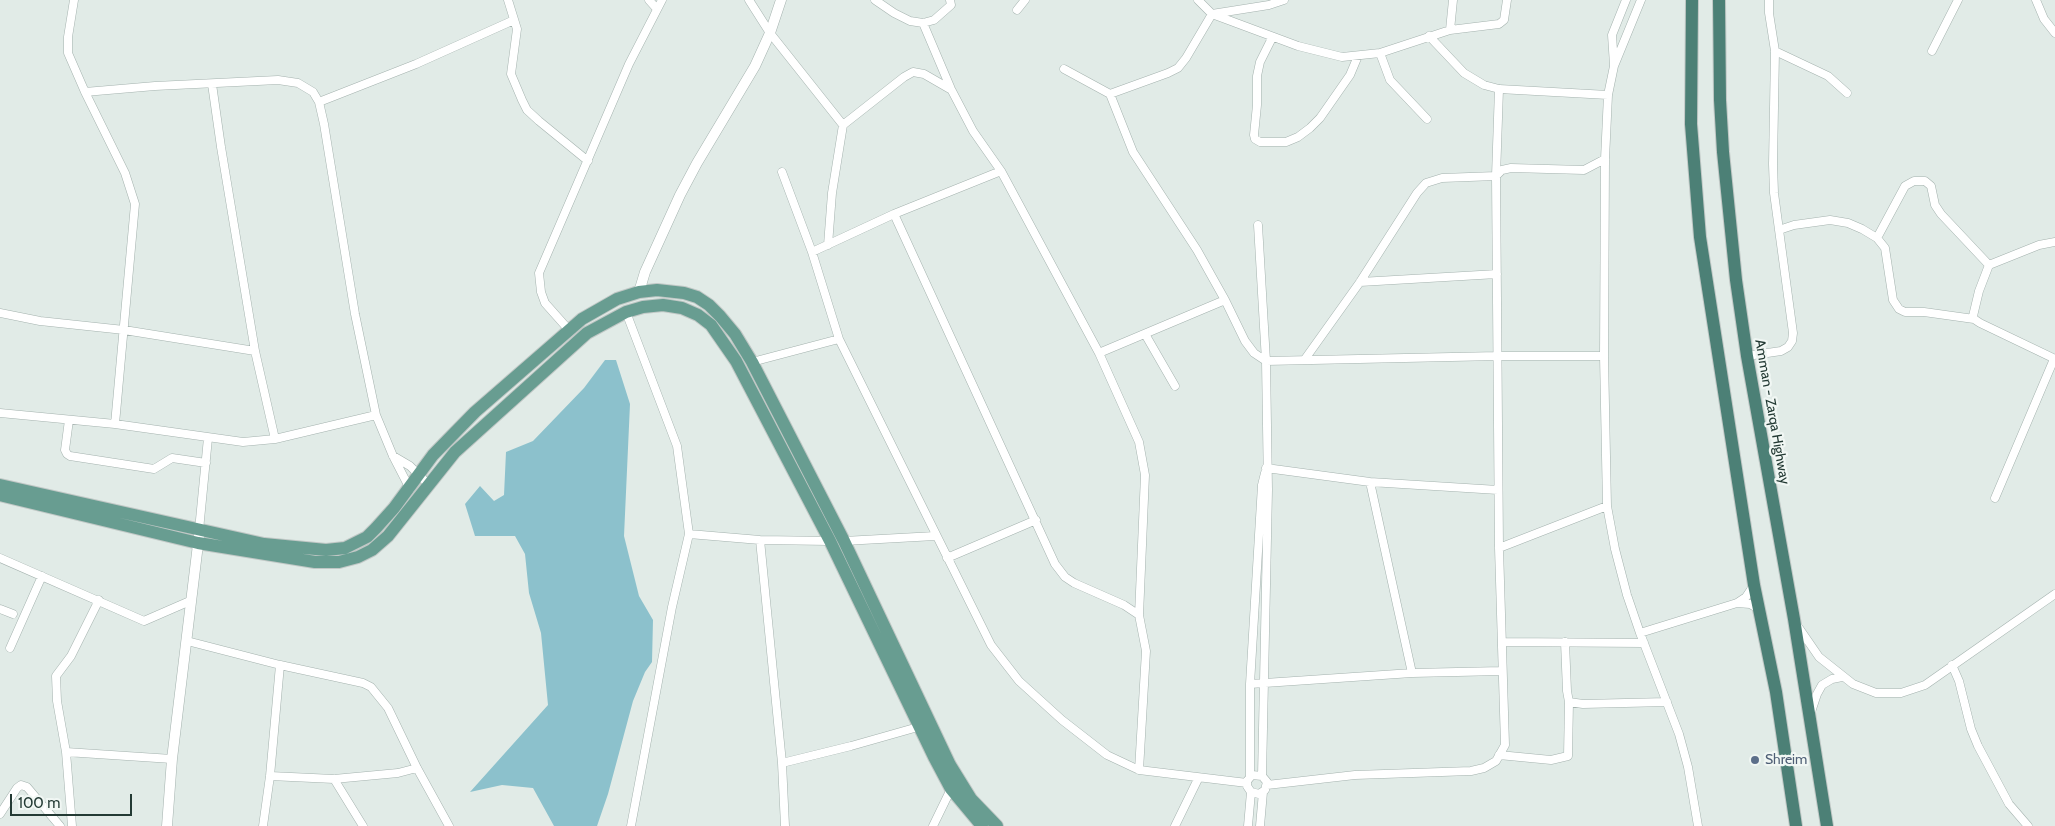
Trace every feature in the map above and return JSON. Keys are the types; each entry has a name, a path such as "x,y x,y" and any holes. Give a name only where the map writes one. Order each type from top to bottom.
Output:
{"highway":[{"path":"1692,0 1692,124 1700,237 1754,585 1776,692 1796,826"},
{"name":"Amman - Zarqa Highway","path":"1719,0 1720,100 1723,152 1736,280 1747,356 1794,619 1827,826"}],"main road":[{"path":"3,492 283,547 326,550 345,548 367,537 383,520 433,455 475,412 569,330 602,306 639,292 658,290 684,292 708,305 735,334 752,362 761,393 918,726 951,789 982,826"},
{"path":"3,492 198,544 314,562 339,562 358,557 380,544 397,526 428,484 455,452 577,341 606,322 626,312 643,307 663,305 682,308 698,314 711,325 761,393 844,541 950,765 978,808 997,826"},
{"path":"0,476 3,492"}],"street":[{"path":"74,0 67,46 85,92 125,173 136,204 115,424"},
{"path":"508,0 516,29 516,45 511,74 522,100 527,110 588,161"},
{"path":"649,0 657,9"},
{"path":"569,330 546,303 541,292 539,273 626,71 662,0"},
{"path":"749,0 770,33 843,125"},
{"path":"639,292 645,272 693,171 755,66 770,33 781,0"},
{"path":"875,0 910,21 923,23 934,20 950,4 950,0"},
{"path":"1017,10 1025,0"},
{"path":"1198,0 1212,14 1272,38 1325,54 1342,57 1380,53 1450,30 1499,24 1504,20 1507,0"},
{"path":"1212,14 1269,5 1284,0"},
{"path":"1450,30 1453,0"},
{"path":"1614,66 1612,35 1626,0"},
{"path":"1641,0 1614,66 1608,95 1604,158 1604,356 1607,506 1615,549 1640,632 1679,734 1688,767 1698,826"},
{"path":"1747,356 1782,351 1792,341 1793,334 1779,230 1773,164 1775,51 1769,13 1769,0"},
{"path":"1932,51 1958,0"},
{"path":"2036,0 2044,19 2055,33"},
{"path":"1110,94 1168,74 1178,68 1212,14"},
{"path":"319,102 416,64 514,20"},
{"path":"923,23 951,89 973,131 1001,171 1099,353 1139,442 1144,475 1139,615 1146,651 1139,770"},
{"path":"1430,36 1469,77 1498,89 1608,95"},
{"path":"1272,38 1260,62 1257,76 1254,135 1255,139 1260,142 1286,142 1298,137 1310,128 1320,118 1350,75 1358,56"},
{"path":"1775,51 1828,76 1847,93"},
{"path":"1380,53 1390,80 1428,119"},
{"path":"1064,70 1110,94 1132,152 1183,226 1246,341 1254,353 1266,361 1498,356 1604,356"},
{"path":"828,245 832,193 843,125 913,72 924,74 951,89"},
{"path":"85,92 278,80 291,82 307,88 319,102 355,314 376,414 393,456 409,487 420,496"},
{"path":"212,84 256,351 275,439"},
{"path":"1251,792 1259,794 1265,788 1355,775 1471,771 1484,768 1496,761 1505,745 1498,548 1496,176 1498,89"},
{"path":"1304,359 1360,282 1421,187 1442,178 1496,176 1502,170 1511,168 1584,170 1604,158"},
{"path":"812,252 894,214 1001,171"},
{"path":"782,172 812,252 839,339 935,536 991,645 1019,680 1062,720 1107,755 1139,770 1198,779 1249,780 1258,774 1262,776"},
{"path":"1877,238 1905,186 1914,181 1926,181 1931,186 1935,205 1941,214 1989,265"},
{"path":"894,214 1055,564 1074,583 1124,605 1139,615"},
{"path":"1779,230 1794,225 1830,220 1848,223 1877,238 1885,248 1893,300 1898,309 1905,312 1924,312 1974,319 2054,359 1995,498"},
{"path":"1258,225 1266,361 1266,468 1268,490 1262,776 1265,788 1260,826"},
{"path":"1974,319 1979,291 1989,265 2039,245 2055,242"},
{"path":"645,272 658,290"},
{"path":"1360,282 1496,274"},
{"path":"1099,353 1225,300"},
{"path":"626,312 677,446 689,534 672,607 632,826"},
{"path":"0,313 40,321 124,330 256,351"},
{"path":"1146,334 1175,386"},
{"path":"752,362 839,339"},
{"path":"0,413 115,424 243,442 275,439 376,414"},
{"path":"69,420 65,450 70,456 154,469 172,458 206,463"},
{"path":"167,826 172,759 198,544 208,438"},
{"path":"393,456 410,466 428,484"},
{"path":"1266,468 1370,482 1498,490"},
{"path":"1248,826 1251,792 1249,780 1250,684 1262,486 1266,468"},
{"path":"1370,482 1412,673"},
{"path":"1498,548 1607,506"},
{"path":"947,558 1036,520"},
{"path":"689,534 760,540 830,541"},
{"path":"844,541 935,536"},
{"path":"760,540 782,763 785,826"},
{"path":"0,558 144,620 190,601"},
{"path":"10,648 42,576"},
{"path":"1737,604 1746,598 1754,585"},
{"path":"1794,619 1809,646 1842,677 1858,687 1876,693 1902,693 1925,684 2055,594"},
{"path":"72,826 66,752 57,701 56,676 71,656 99,600"},
{"path":"1640,632 1737,604 1750,604 1759,609"},
{"path":"0,608 13,614"},
{"path":"187,641 280,665 346,678 371,687 388,708 417,768 449,826"},
{"path":"1502,642 1644,643"},
{"path":"1500,755 1551,760 1568,756 1569,702 1565,642"},
{"path":"263,826 270,776 280,665"},
{"path":"1952,665 1959,681 1971,729 1978,746 2009,804 2028,826"},
{"path":"1250,684 1412,673 1502,671"},
{"path":"1810,717 1819,689 1832,679 1842,677"},
{"path":"1569,702 1583,704 1667,702"},
{"path":"782,763 851,746 918,726"},
{"path":"66,752 172,759"},
{"path":"270,776 334,778 398,773 417,768"},
{"path":"334,778 362,826"},
{"path":"1175,826 1198,779"},
{"path":"0,814 16,788 21,785 27,787 60,826"},
{"path":"933,826 951,789"}],"water":[{"path":"605,360 616,360 630,404 624,536 639,596 653,620 652,662 645,672 633,701 608,794 597,826 554,826 533,788 502,785 470,792 548,705 541,633 529,593 525,554 515,536 475,536 465,504 480,486 494,501 504,495 506,452 533,441 584,388"}],"place":[{"name":"Shreim","path":"1755,760"}]}
